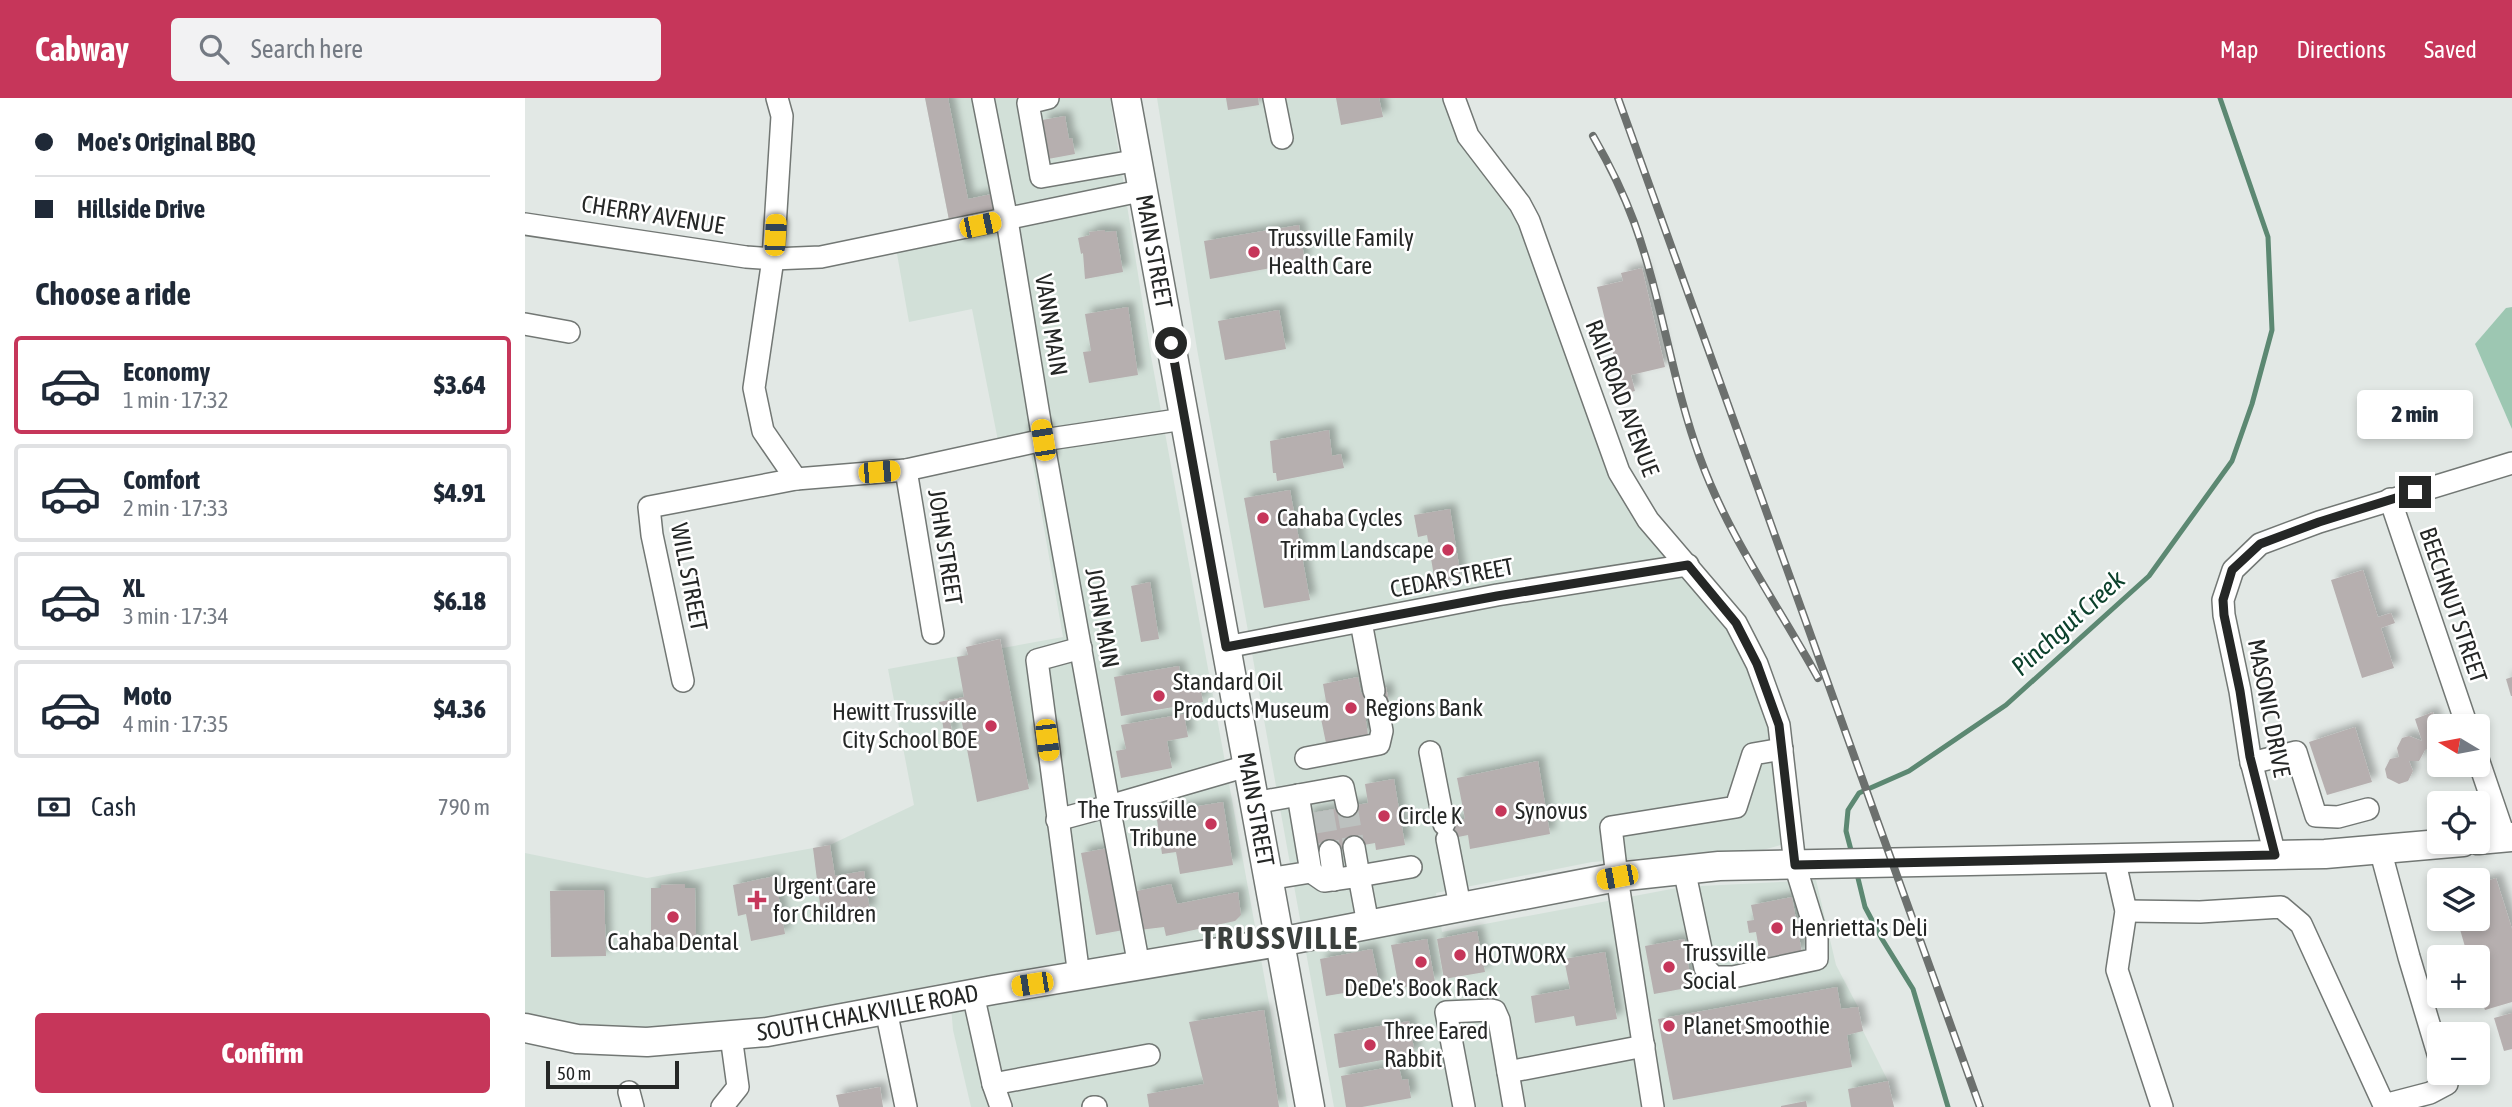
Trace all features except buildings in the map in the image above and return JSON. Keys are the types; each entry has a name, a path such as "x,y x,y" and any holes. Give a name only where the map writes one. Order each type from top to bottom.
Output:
{"main road":[{"name":"MAIN STREET","path":"1126,98 1145,190 1184,419 1310,1107"},
{"name":"SOUTH CHALKVILLE ROAD","path":"525,1028 577,1039 646,1042 767,1032 1279,942 1617,877 1684,869 1870,862 2325,854 2427,845"}],"street":[{"path":"777,98 782,116 773,259 754,388 763,432 796,479 906,470 1043,440 1184,419"},
{"name":"VANN MAIN","path":"983,98 1007,219 1043,440"},
{"path":"1048,98 1028,103 1041,177 1139,160"},
{"path":"1274,98 1282,138"},
{"name":"RAILROAD AVENUE","path":"1454,98 1468,136 1520,204 1529,221 1622,480 1648,520 1736,623 1757,664 1779,725 1795,865 1817,936 1817,958 1800,964 1733,977 1714,977 1705,968 1684,869"},
{"name":"CHERRY AVENUE","path":"525,223 745,257 821,257 1145,190"},
{"path":"525,324 569,332"},
{"name":"JOHN MAIN","path":"1043,440 1139,966"},
{"path":"2391,499 2512,463"},
{"name":"JOHN STREET","path":"906,470 933,633"},
{"name":"WILL STREET","path":"683,681 652,535 649,507 796,479"},
{"name":"MASONIC DRIVE","path":"2275,855 2252,763 2224,615 2223,600 2232,570 2260,544 2391,499"},
{"name":"BEECHNUT STREET","path":"2391,499 2463,714"},
{"name":"CEDAR STREET","path":"1226,647 1497,596 1688,565"},
{"path":"1306,758 1379,744 1382,732 1361,622"},
{"path":"1079,976 1037,660 1080,648"},
{"path":"1653,1107 1611,827 1736,807 1753,754 1782,749"},
{"path":"1430,752 1460,906"},
{"path":"2252,763 2296,752 2316,816 2337,817 2368,809"},
{"path":"1057,820 1247,766"},
{"path":"2482,777 2498,839"},
{"path":"1254,803 1298,795 1322,801 1343,787 1347,806"},
{"path":"1298,795 1311,872"},
{"path":"1354,847 1368,924"},
{"path":"2380,849 2428,1022"},
{"path":"1330,851 1334,880"},
{"path":"2114,858 2126,911 2117,970 2162,1107"},
{"path":"1268,879 1311,872 1324,881 1411,867"},
{"path":"2126,911 2200,912 2281,907 2301,923 2384,1105 2430,1093 2445,1085"},
{"path":"973,994 993,1084 1001,1107"},
{"path":"885,1010 906,1107"},
{"path":"1464,1107 1446,1012 1495,1011 1499,1020 1514,1107"},
{"path":"722,1107 738,1087 731,1036"},
{"path":"1508,1072 1644,1046"},
{"path":"993,1084 1149,1055"}],"shaded area":[{"path":"925,98 1110,98 1151,356 1288,1107 971,1107 953,1030 949,982 780,1016 652,1036 525,1018 525,853 647,878 830,845 914,805 888,669 1063,637 1031,453 1002,461 972,309 909,322 896,248 949,220"},
{"path":"1157,98 1454,98 1508,188 1619,472 1757,664 1792,842 1763,850 1592,862 1436,893 1442,932 1682,887 1816,880 1836,965 1858,1007 1863,1031 1888,1081 1894,1107 1334,1107 1197,349"}],"green space":[{"path":"2512,307 2512,429 2475,344 2506,308"}],"waterway":[{"name":"Pinchgut Creek","path":"1852,854 1846,831 1848,810 1859,793 1909,771 2006,705 2149,576 2232,461 2252,404 2272,330 2268,237 2220,98"},
{"name":"Pinchgut Creek","path":"1856,870 1865,907 1913,989 1948,1107"}],"tunnel":[{"path":"1347,806 1354,847"},
{"path":"1323,811 1330,851"}],"railway":[{"path":"1618,98 1980,1107"},
{"path":"1593,136 1625,200 1644,251 1690,429 1712,487 1740,544 1818,678"}],"place":[{"name":"Trussville Family Health Care","path":"1254,252"},
{"name":"Cahaba Cycles","path":"1263,518"},
{"name":"Trimm Landscape","path":"1448,550"},
{"name":"Standard Oil Products Museum","path":"1159,696"},
{"name":"Regions Bank","path":"1351,708"},
{"name":"Hewitt Trussville City School BOE","path":"991,726"},
{"name":"Synovus","path":"1501,811"},
{"name":"Circle K","path":"1384,816"},
{"name":"The Trussville Tribune","path":"1211,824"},
{"name":"Urgent Care for Children","path":"757,900"},
{"name":"Cahaba Dental","path":"673,917"},
{"name":"Henrietta's Deli","path":"1777,928"},
{"name":"HOTWORX","path":"1460,955"},
{"name":"DeDe's Book Rack","path":"1421,962"},
{"name":"Trussville Social","path":"1669,967"},
{"name":"Planet Smoothie","path":"1669,1026"},
{"name":"Three Eared Rabbit","path":"1370,1045"}],"district":[{"name":"TRUSSVILLE","path":"1280,938"}],"route":[{"path":"1171,343 1226,647 1497,596 1688,565 1736,623 1757,664 1779,725 1795,865 2275,855 2250,757 2224,615 2223,600 2232,570 2260,544 2415,492"}]}
